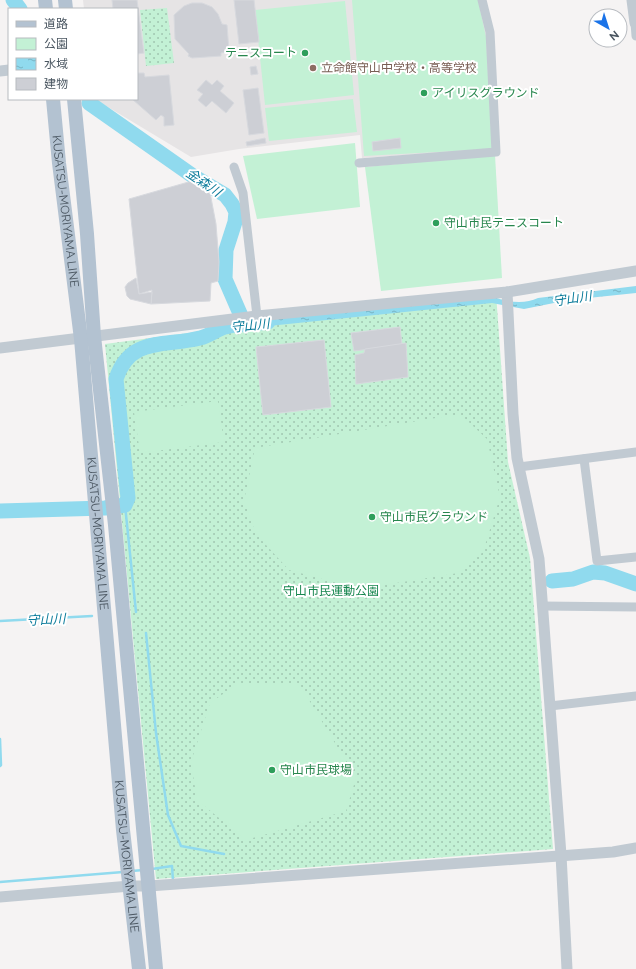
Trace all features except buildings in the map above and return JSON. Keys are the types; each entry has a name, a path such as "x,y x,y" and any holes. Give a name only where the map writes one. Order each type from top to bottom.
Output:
{"main road":[{"name":"KUSATSU-MORIYAMA LINE","path":"54,100 59,163 88,338 115,524 156,969"},
{"name":"KUSATSU-MORIYAMA LINE","path":"74,100 87,234 88,338 123,830 139,969"}],"street":[{"path":"359,163 496,152 490,32 482,0"},
{"path":"632,0 636,36"},
{"path":"234,167 243,193 253,316"},
{"path":"0,348 253,316 506,292 636,271"},
{"path":"506,292 512,414 519,467 539,558 561,855 567,969"},
{"path":"519,467 636,452"},
{"path":"584,459 597,561 636,557"},
{"path":"542,606 636,607"},
{"path":"550,706 636,696"},
{"path":"0,897 130,886 148,886 613,852 636,848"}],"shaded area":[{"name":"立命館守山中学校・高等学校","path":"83,0 480,0 488,36 494,149 362,158 360,135 239,149 191,157 98,100 138,100 138,8 84,8"}],"green space":[{"name":"アイリスグラウンド","path":"352,0 478,0 486,37 492,149 364,156"},
{"name":"テニスコート","path":"345,1 354,95 265,105 255,10"},
{"path":"167,8 174,63 146,66 140,10"},
{"path":"353,99 357,132 269,141 265,108"},
{"path":"355,143 360,207 257,219 243,156"},
{"name":"守山市民テニスコート","path":"495,155 502,278 381,291 365,167"},
{"name":"守山市民運動公園","path":"496,293 508,462 530,558 553,849 156,879 105,344"},
{"path":"218,401 224,442 140,453 134,412"},
{"name":"守山市民グラウンド","path":"460,414 487,439 500,497 483,552 458,573 359,589 289,570 256,534 244,501 255,448"},
{"name":"守山市民球場","path":"236,685 300,685 356,778 346,811 246,840 197,800 191,762 210,703"}],"water":[{"path":"636,286 636,293 569,300 524,309 492,303 249,328 246,321 492,296 503,300 521,302 538,298"}],"waterway":[{"name":"金森川","path":"13,0 19,8"},
{"name":"金森川","path":"89,103 193,176 225,195 232,204 236,212 235,222 226,250 225,279 245,325"},
{"name":"守山川","path":"0,511 105,508 125,505 128,498 116,379 122,365 130,356 150,346 200,338 230,326 268,322"},
{"name":"守山川","path":"125,505 136,612"},
{"path":"552,581 573,579 593,572 605,573 636,584"},
{"name":"守山川","path":"0,621 92,616"},
{"path":"146,633 156,733 168,815 181,846 224,854"},
{"name":"守山川","path":"0,739 0,766"},
{"path":"152,869 172,866 173,881"},
{"path":"132,871 143,870"},
{"path":"0,882 123,872"}],"place":[{"name":"テニスコート","path":"305,53"},
{"name":"立命館守山中学校・高等学校","path":"313,68"},
{"name":"アイリスグラウンド","path":"424,93"},
{"name":"守山市民テニスコート","path":"436,223"},
{"name":"守山市民グラウンド","path":"372,517"},
{"name":"守山市民球場","path":"272,770"}]}
